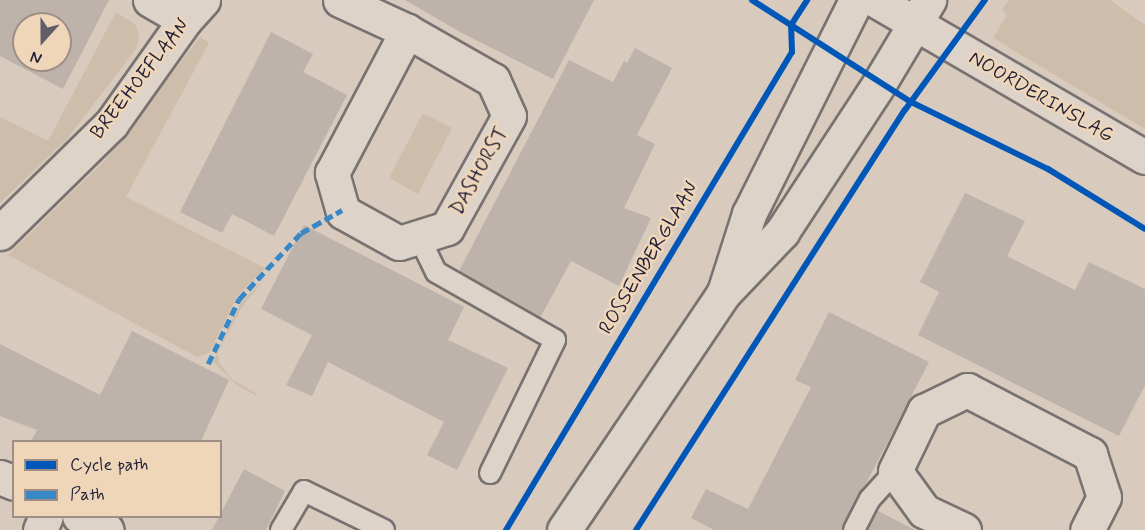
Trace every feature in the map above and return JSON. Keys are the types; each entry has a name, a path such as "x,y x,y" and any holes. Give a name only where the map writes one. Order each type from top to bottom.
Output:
{"street":[{"path":"150,0 194,10"},
{"name":"DASHORST","path":"340,0 407,31 493,80 509,116 447,228 399,243 343,212 332,172 407,31"},
{"path":"723,294 750,214 856,0"},
{"name":"NOORDERINSLAG","path":"875,0 923,12 1145,157"},
{"name":"BREEHOEFLAAN","path":"0,233 111,124 194,10"},
{"path":"564,530 723,294 782,232 923,12"},
{"path":"964,530 924,511 895,471 924,411 967,390 1090,454 1104,497 1087,530"},
{"path":"83,518 107,530"}],"lane":[{"path":"419,237 436,272 555,340 490,473"},
{"path":"854,530 870,500 895,471"},
{"path":"281,530 304,490 384,530"}],"shaded area":[{"path":"1009,0 1110,0 1145,25 1145,129 993,38 1007,15 1002,10"},
{"path":"116,12 136,25 139,37 136,49 67,139 0,203 0,117 48,141"},
{"path":"200,37 209,43 126,197 265,268 238,295 209,353 197,357 8,255 106,159"},
{"path":"423,113 452,128 418,194 389,178"},
{"path":"264,279 242,307 218,352 219,363 232,379 257,396 238,386 213,362 240,304"}],"building":[{"path":"0,0 109,0 72,72 72,12 12,12 12,62 0,56"},
{"path":"405,0 594,0 553,79 460,32"},
{"path":"271,32 313,54 303,72 347,95 274,236 232,214 222,233 180,212"},
{"path":"635,48 672,68 637,135 655,144 624,208 651,218 619,286 571,261 540,318 459,271 569,60 613,82 624,61 627,63"},
{"path":"31,72 72,72 63,89"},
{"path":"965,193 1025,221 1007,256 1075,290 1089,262 1145,289 1145,385 1119,436 918,335 939,292 920,282"},
{"path":"304,225 464,307 448,340 508,368 457,470 427,455 444,422 328,362 312,396 286,385 312,335 261,309"},
{"path":"829,312 929,362 842,530 714,530 691,518 706,489 748,509 811,387 795,380"},
{"path":"132,331 229,380 201,440 32,440 37,430 0,416 0,344 100,395"},
{"path":"244,469 285,491 266,530 212,530 218,518 222,518 222,511"},
{"path":"878,511 915,530 868,530"}],"marked path":[{"path":"208,364 239,299 301,233 342,210"}],"cycle path":[{"path":"752,0 911,102 1048,169 1145,229"},
{"name":"ROSSENBERGLAAN","path":"506,530 792,52 791,25 807,0"},
{"path":"636,530 905,110 985,0"}]}
